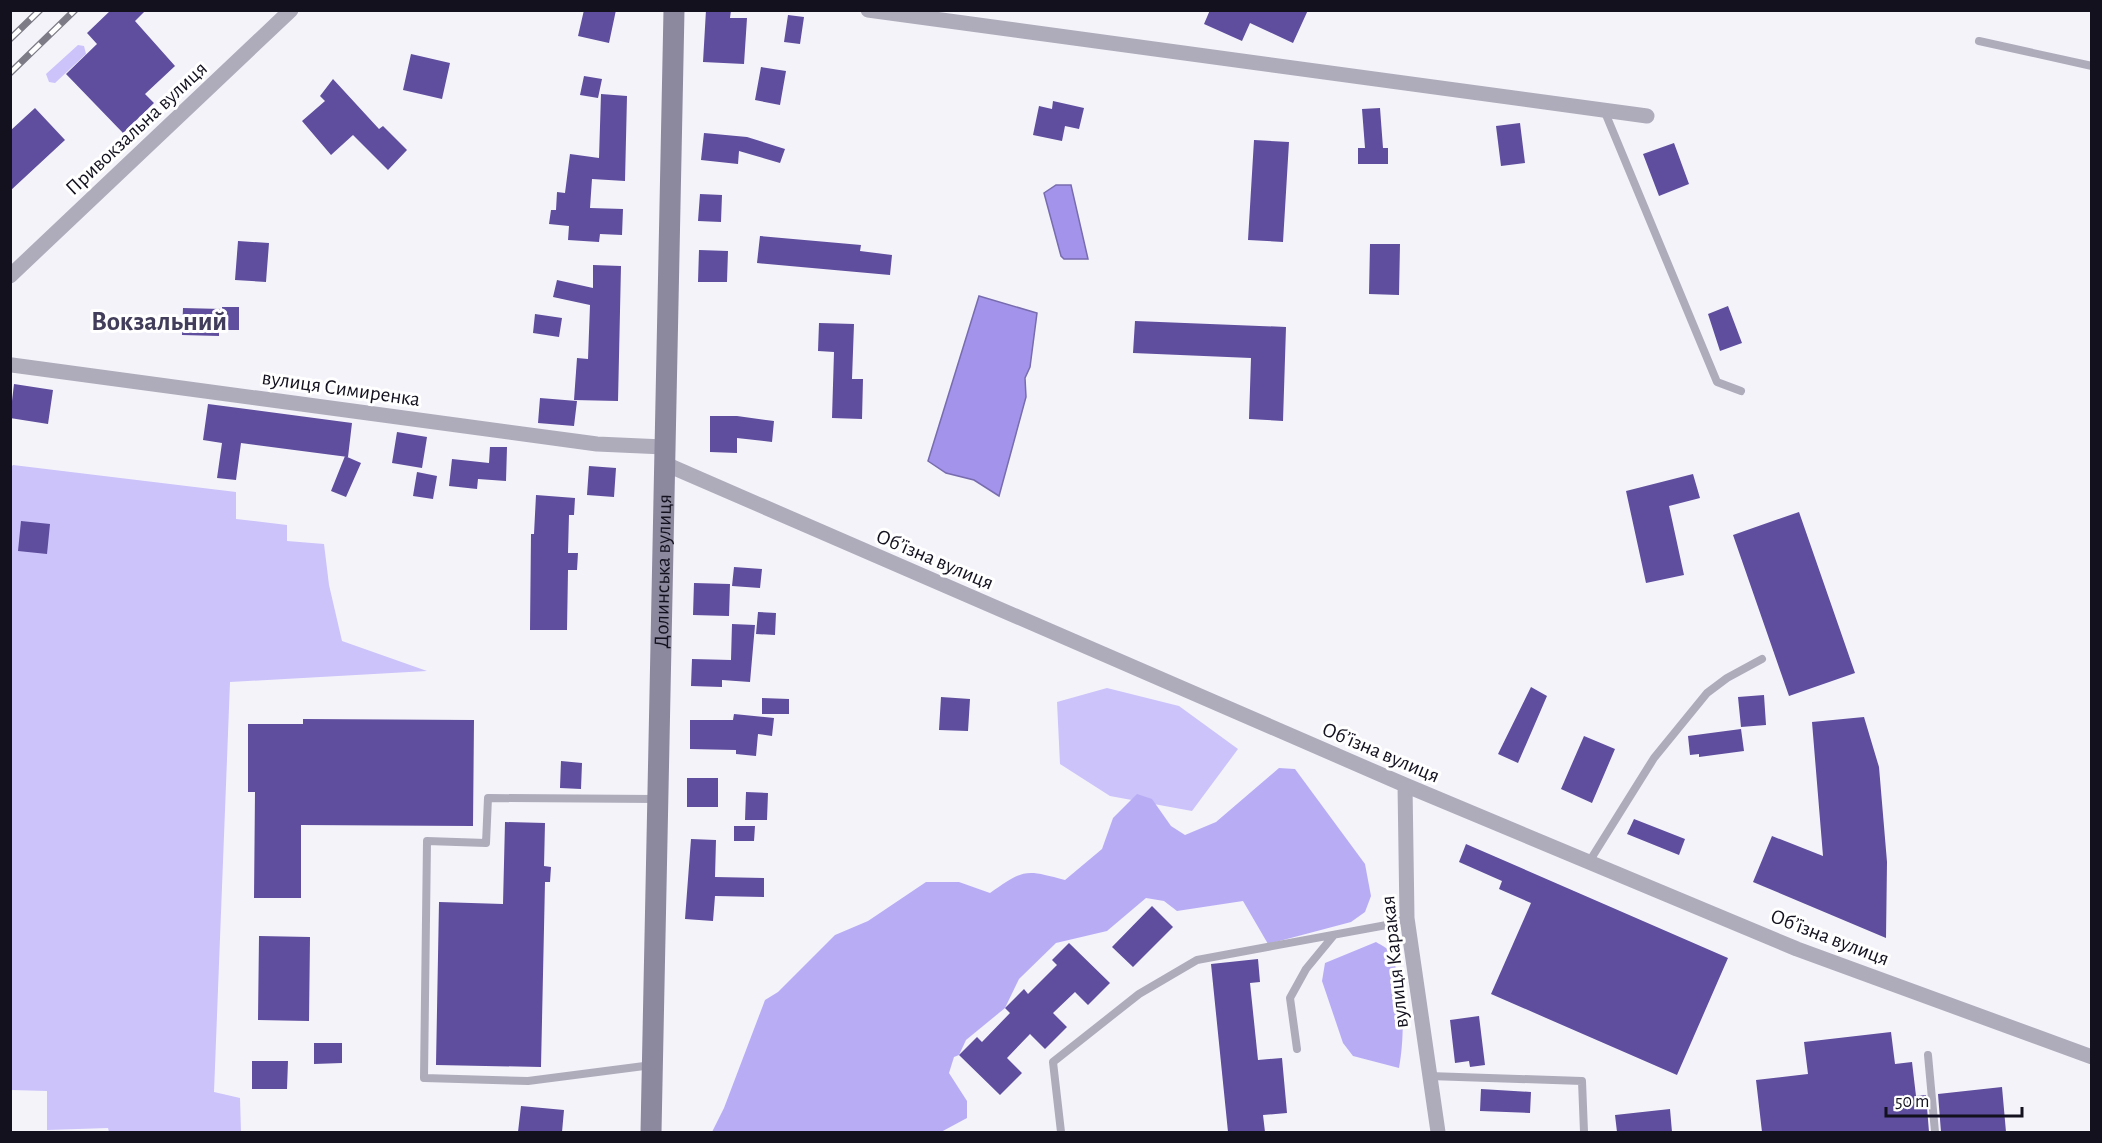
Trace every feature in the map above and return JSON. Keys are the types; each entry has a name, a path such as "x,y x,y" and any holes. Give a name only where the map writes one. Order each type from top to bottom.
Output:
{"main road":[{"name":"Долинська вулиця","path":"651,1132 663,455 674,10"}],"street":[{"name":"Привокзальна вулиця","path":"10,276 291,10"},
{"path":"868,10 1647,116"},
{"name":"вулиця Симиренка","path":"12,365 597,444 663,455"},
{"name":"Обʼїзна вулиця","path":"663,455 1405,785 1797,949 2091,1057"},
{"name":"вулиця Каракая","path":"1405,785 1407,918 1438,1132"}],"lane":[{"path":"1979,41 2091,66"},
{"path":"1604,110 1717,382 1741,391"},
{"path":"1589,862 1654,758 1707,693 1727,678 1762,659"},
{"path":"652,1065 528,1081 424,1078 427,841 486,843 488,798 657,799"},
{"path":"1061,1132 1053,1062 1139,994 1197,960 1392,924 1407,918"},
{"path":"1297,1049 1290,998 1306,969 1334,935"},
{"path":"1928,1055 1935,1132"},
{"path":"1429,1076 1582,1081 1584,1132"}],"shaded area":[{"path":"78,45 84,46 86,54 55,83 49,82 46,74"},
{"path":"1056,185 1071,185 1088,259 1064,259 1061,256 1044,193"},
{"path":"979,296 1037,313 1030,367 1025,378 1026,397 999,496 974,480 946,473 928,461"},
{"path":"13,465 236,492 236,519 287,525 287,541 324,544 329,585 342,641 427,671 230,682 214,1092 240,1098 241,1132 109,1132 108,1128 47,1130 47,1091 11,1090 10,468"},
{"path":"1107,688 1179,706 1238,749 1192,811 1110,796 1060,764 1057,702"},
{"path":"1279,768 1295,769 1365,864 1371,896 1365,912 1351,922 1268,944 1243,901 1177,911 1164,901 1146,898 1107,931 1056,943 1019,979 1005,1008 966,1040 959,1055 954,1057 949,1073 967,1101 967,1118 941,1132 712,1132 724,1108 765,1000 778,992 835,935 868,921 926,882 959,882 990,893 1010,879 1025,873 1065,880 1102,849 1113,818 1137,794 1152,799 1171,826 1185,835 1216,822"},
{"path":"1376,942 1389,951 1399,979 1403,1026 1399,1068 1353,1056 1343,1043 1322,981 1325,963"}],"building":[{"path":"111,10 146,10 135,21 175,66 145,94 154,103 123,133 66,74 97,44 87,33"},
{"path":"584,10 616,10 609,43 578,36"},
{"path":"706,10 731,10 730,18 747,18 744,64 703,62"},
{"path":"1210,10 1308,10 1293,43 1250,23 1242,41 1204,24"},
{"path":"788,15 804,17 800,44 784,42"},
{"path":"411,54 450,63 442,99 403,90"},
{"path":"761,67 786,71 780,105 755,100"},
{"path":"584,76 602,79 598,98 580,95"},
{"path":"333,79 379,129 383,126 407,150 388,170 353,135 331,155 302,121 325,101 320,96"},
{"path":"601,94 627,96 625,181 592,179 590,208 623,209 622,235 600,234 599,242 568,240 569,226 549,224 551,210 556,210 557,192 565,193 570,154 599,158"},
{"path":"1053,101 1084,108 1079,129 1065,126 1062,141 1033,135 1039,106 1052,109"},
{"path":"35,108 65,140 10,191 10,131"},
{"path":"1380,108 1383,148 1388,148 1388,164 1358,164 1358,148 1365,148 1362,109"},
{"path":"1520,123 1525,163 1501,166 1496,126"},
{"path":"704,133 747,137 785,149 780,163 739,151 738,164 701,160"},
{"path":"1254,140 1289,142 1283,242 1248,240"},
{"path":"1674,143 1689,184 1659,196 1643,154"},
{"path":"700,194 722,195 721,222 698,221"},
{"path":"760,236 861,245 860,251 892,255 890,275 757,263"},
{"path":"238,241 269,243 266,282 235,280"},
{"path":"1370,244 1400,244 1399,295 1369,294"},
{"path":"699,250 728,251 727,282 698,282"},
{"path":"593,265 621,266 618,401 574,400 577,358 588,359 590,305 553,297 557,280 593,288"},
{"path":"1728,306 1742,343 1720,351 1708,314"},
{"path":"222,307 239,307 239,330 219,330 219,336 182,335 183,308 222,309"},
{"path":"535,314 562,318 559,337 533,333"},
{"path":"1135,321 1286,327 1283,421 1249,419 1251,358 1133,353"},
{"path":"819,323 854,324 852,379 863,379 862,419 832,418 834,352 818,351"},
{"path":"14,384 53,390 48,424 10,418"},
{"path":"540,398 577,401 574,426 538,423"},
{"path":"208,404 352,423 348,457 241,443 236,480 217,478 222,443 203,440"},
{"path":"710,416 737,416 774,421 772,442 737,438 737,453 710,452"},
{"path":"397,432 427,437 422,468 392,463"},
{"path":"490,447 507,447 506,481 478,479 477,489 449,486 452,459 489,463"},
{"path":"345,456 361,463 346,497 331,491"},
{"path":"589,466 616,468 614,497 587,495"},
{"path":"417,472 437,476 433,499 413,496"},
{"path":"1693,474 1700,498 1669,506 1684,575 1646,583 1626,491"},
{"path":"536,495 575,498 574,515 569,515 568,553 578,553 577,570 568,570 567,630 530,630 531,534 534,534"},
{"path":"1799,512 1855,673 1789,696 1733,535"},
{"path":"21,521 50,524 47,554 18,551"},
{"path":"734,567 762,569 760,588 732,586"},
{"path":"694,583 730,584 729,616 693,615"},
{"path":"758,612 776,613 775,635 756,634"},
{"path":"732,624 755,625 750,682 722,680 722,687 691,686 692,659 731,660"},
{"path":"1531,687 1547,696 1518,763 1498,754"},
{"path":"1764,695 1766,725 1741,727 1738,697"},
{"path":"941,697 970,699 968,731 939,730"},
{"path":"762,698 789,699 789,714 762,714"},
{"path":"734,714 774,718 772,736 758,734 756,756 736,754 736,750 690,749 690,720 733,720"},
{"path":"1864,717 1879,767 1887,862 1886,938 1753,882 1772,836 1823,856 1812,722"},
{"path":"303,719 474,720 473,826 301,825 301,898 254,898 255,792 248,792 248,724 303,724"},
{"path":"1741,729 1744,751 1699,757 1699,754 1690,755 1688,736"},
{"path":"1584,736 1615,749 1592,803 1561,789"},
{"path":"561,761 582,763 581,789 560,788"},
{"path":"687,778 718,778 718,807 687,807"},
{"path":"746,792 768,793 767,820 745,820"},
{"path":"1634,819 1685,839 1679,855 1627,834"},
{"path":"505,822 545,823 544,866 551,867 550,882 545,882 541,1067 436,1065 439,902 503,904"},
{"path":"734,826 755,826 754,841 734,841"},
{"path":"691,839 716,840 715,877 764,878 764,897 715,896 713,921 685,919"},
{"path":"1466,844 1728,958 1677,1075 1491,994 1531,903 1499,889 1502,881 1459,862"},
{"path":"1152,906 1173,927 1133,967 1112,947"},
{"path":"259,936 310,937 309,1021 258,1020"},
{"path":"1069,943 1110,983 1088,1005 1075,992 1053,1013 1067,1027 1045,1049 1030,1034 1007,1058 1022,1073 1000,1095 959,1055 977,1037 982,1042 1010,1013 1005,1008 1024,989 1028,994 1057,965 1052,960"},
{"path":"1258,959 1260,982 1250,983 1258,1060 1282,1058 1287,1113 1263,1115 1265,1132 1228,1132 1211,964"},
{"path":"1479,1016 1485,1065 1470,1067 1469,1061 1455,1063 1450,1020"},
{"path":"1891,1032 1895,1064 1912,1062 1916,1096 1926,1095 1929,1132 1762,1132 1756,1080 1808,1074 1804,1042"},
{"path":"314,1043 342,1043 342,1063 314,1064"},
{"path":"252,1061 288,1061 287,1089 252,1089"},
{"path":"2002,1087 2006,1132 1941,1132 1938,1094"},
{"path":"1481,1089 1531,1092 1530,1113 1480,1111"},
{"path":"521,1106 564,1110 562,1132 518,1132"},
{"path":"1670,1109 1672,1132 1617,1132 1615,1115"}],"railway":[{"path":"10,39 40,10"},
{"path":"10,73 75,10"}],"district":[{"name":"Вокзальний","path":"159,321"}]}
